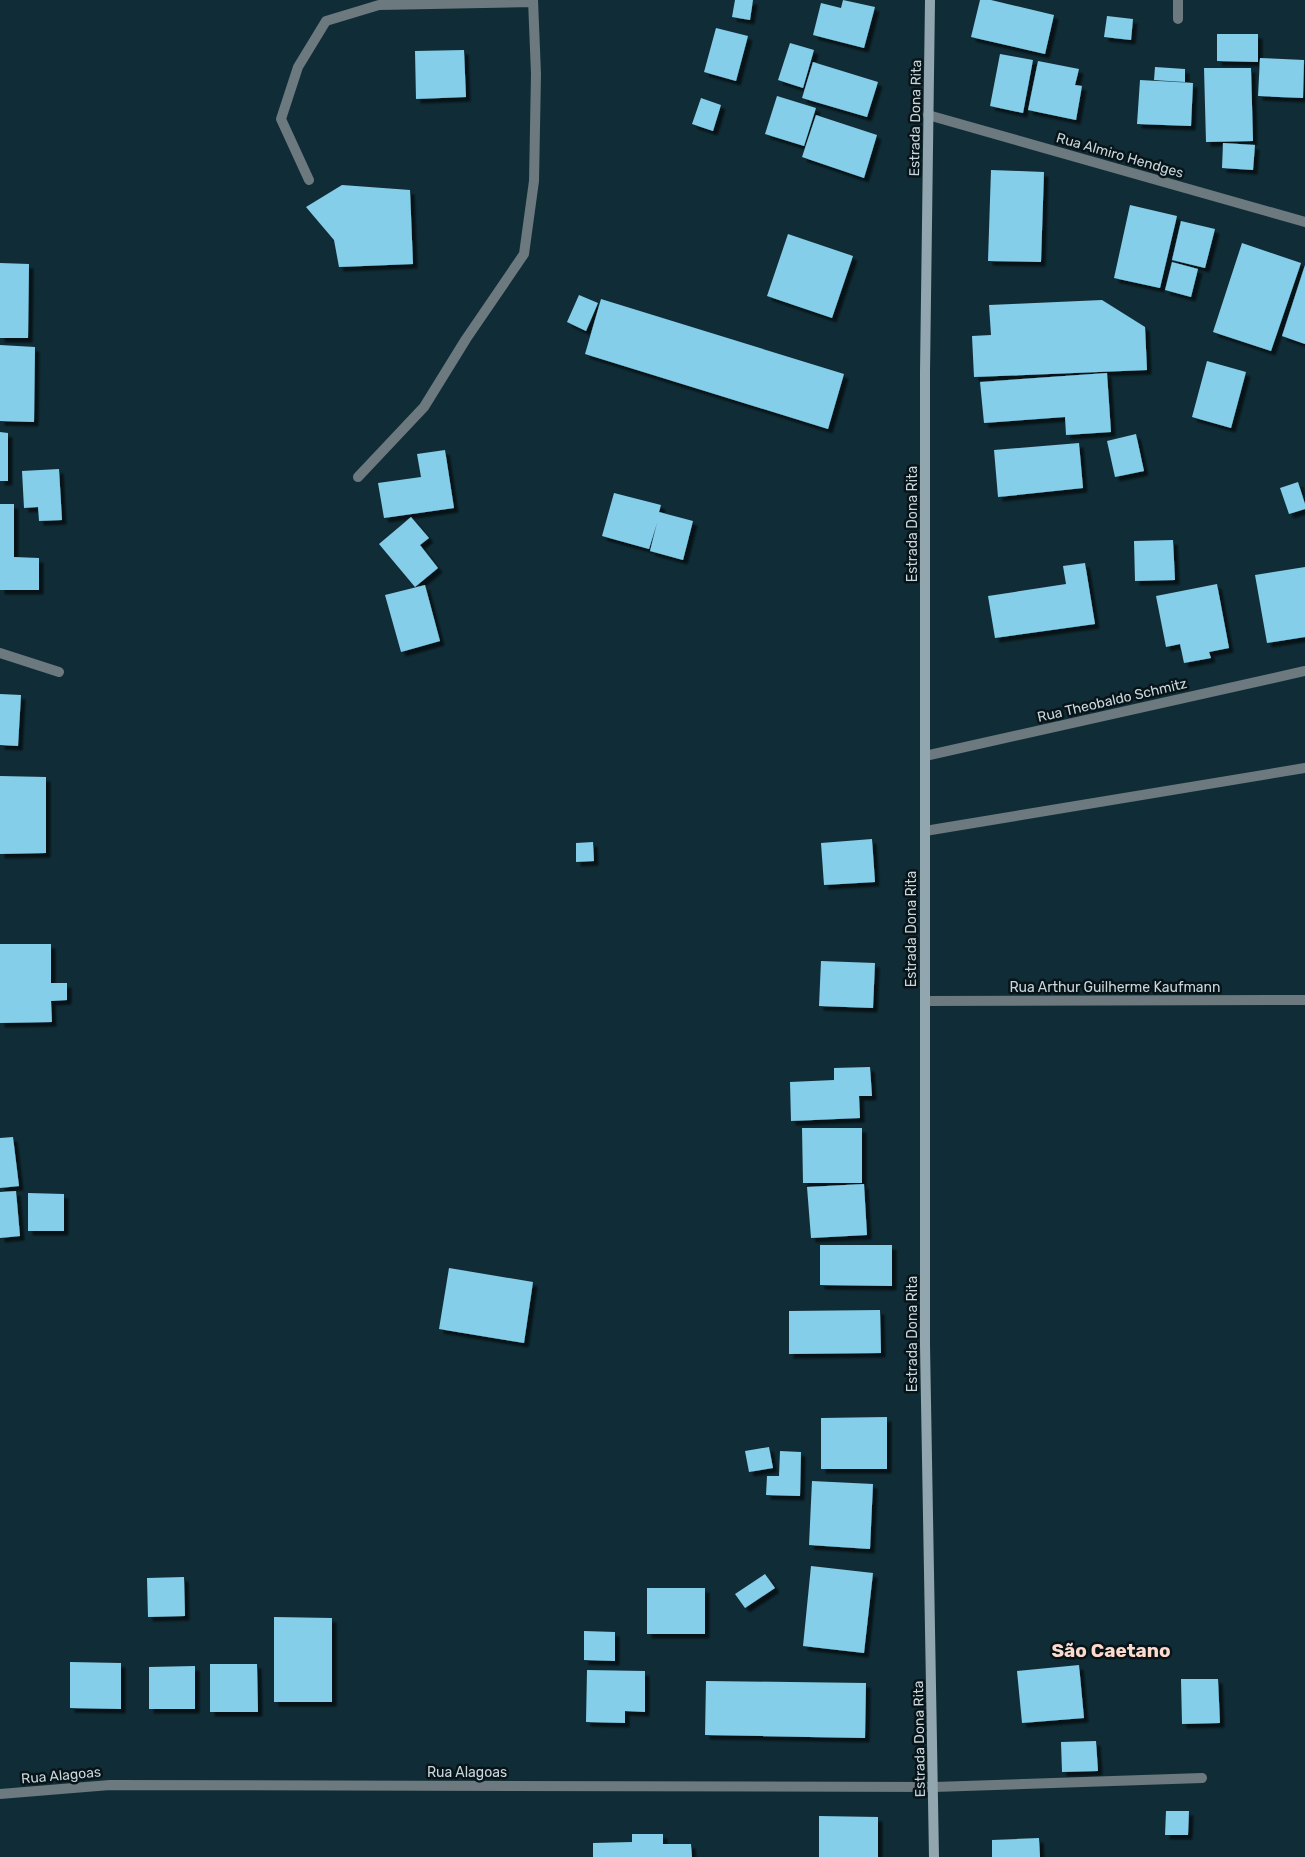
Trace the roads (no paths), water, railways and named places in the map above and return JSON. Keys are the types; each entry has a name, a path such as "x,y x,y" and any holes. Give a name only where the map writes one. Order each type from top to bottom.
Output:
{"main road":[{"name":"Estrada Dona Rita","path":"930,0 926,372 925,1345 934,1857"}],"street":[{"path":"1178,0 1178,20"},
{"path":"309,180 281,119 298,67 326,21 379,5 533,1 536,74 534,181 524,254 466,339 424,407 358,477"},
{"name":"Rua Almiro Hendges","path":"928,115 1305,222"},
{"path":"0,653 58,672"},
{"name":"Rua Theobaldo Schmitz","path":"925,756 1305,671"},
{"path":"925,831 1305,768"},
{"name":"Rua Arthur Guilherme Kaufmann","path":"925,1001 1305,1000"},
{"name":"Rua Alagoas","path":"0,1794 110,1785 934,1787 1202,1778"}],"district":[{"name":"São Caetano","path":"1111,1650"}]}
